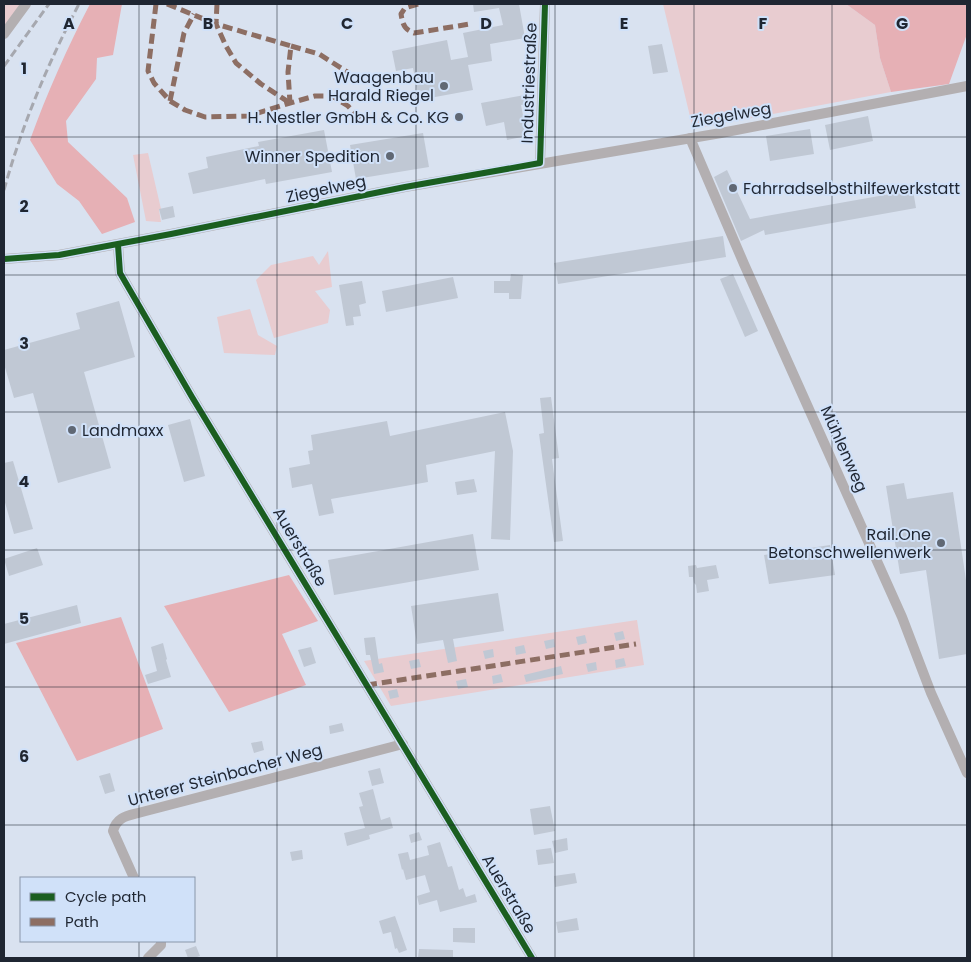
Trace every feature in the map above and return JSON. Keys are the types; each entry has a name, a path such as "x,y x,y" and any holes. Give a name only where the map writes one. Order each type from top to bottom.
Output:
{"street":[{"path":"4,34 26,4"},
{"name":"Industriestraße","path":"540,163 545,4"},
{"name":"Ziegelweg","path":"118,245 405,187 690,138 967,86"},
{"name":"Mühlenweg","path":"690,138 744,264 898,608 931,693 967,773"},
{"path":"4,259 59,256 118,245"},
{"name":"Auerstraße","path":"118,245 120,273 192,397 532,958"},
{"name":"Unterer Steinbacher Weg","path":"134,877 113,831 119,819 403,744"},
{"path":"148,958 161,945 161,942"}],"shaded area":[{"path":"4,4 23,4 4,31"},
{"path":"90,4 122,4 113,55 97,58 96,79 66,121 68,142 127,198 135,222 102,234 79,201 57,184 30,140 73,37"},
{"path":"663,4 846,4 875,25 880,58 891,92 693,129"},
{"path":"846,4 967,4 967,34 949,84 891,92 880,58 875,25"},
{"path":"148,153 161,209 159,210 161,222 146,221 133,155"},
{"path":"328,251 332,287 315,291 330,310 328,323 274,338 256,280 271,265 313,256 319,265"},
{"path":"250,309 258,335 277,346 275,355 224,353 217,317"},
{"path":"289,575 318,621 282,634 306,685 229,712 164,606"},
{"path":"121,617 163,729 77,761 16,643"},
{"path":"637,620 644,665 391,706 364,661"}],"building":[{"path":"473,4 519,4 525,38 490,44 492,61 468,65 473,90 419,100 413,68 396,71 392,51 447,40 451,60 468,57 463,33 503,25 499,8 474,12"},
{"path":"662,44 668,72 653,74 648,46"},
{"path":"525,95 527,104 521,105 527,136 507,140 504,122 486,126 481,103"},
{"path":"868,116 873,141 830,150 825,125"},
{"path":"810,129 814,154 770,161 766,136"},
{"path":"324,130 332,172 266,184 265,179 193,194 188,173 208,168 206,157 259,146 258,142"},
{"name":"Winner Spedition","path":"423,133 429,167 356,179 350,145"},
{"path":"727,170 750,219 913,190 916,208 765,235 764,230 741,241 714,177"},
{"path":"173,206 175,217 162,220 159,209"},
{"path":"723,236 726,257 558,284 554,263"},
{"path":"511,274 523,275 521,299 509,299 509,293 494,293 494,281 510,281"},
{"path":"733,274 758,331 745,337 720,279"},
{"path":"453,277 458,298 386,312 382,291"},
{"path":"362,281 366,303 359,305 361,316 353,317 354,325 346,326 339,285"},
{"path":"119,301 135,357 84,372 111,468 58,483 33,393 14,398 4,364 4,350 80,329 76,313"},
{"path":"551,397 559,458 552,459 563,541 554,542 539,434 544,433 540,398"},
{"path":"505,412 513,451 510,540 491,539 495,451 426,465 428,482 331,499 334,513 319,516 312,484 292,488 289,468 310,464 308,451 313,450 311,435 387,421 390,436"},
{"path":"190,419 205,476 184,482 168,425"},
{"path":"13,461 33,529 14,534 4,499 4,463"},
{"path":"474,479 477,492 457,495 455,482"},
{"name":"Rail.One Betonschwellenwerk","path":"904,483 907,499 953,492 967,587 967,654 939,659 926,570 900,574 886,486"},
{"path":"473,534 479,570 334,595 328,560"},
{"path":"830,545 835,575 769,584 764,555"},
{"path":"37,548 43,565 9,576 4,559"},
{"path":"696,565 697,568 716,565 719,578 707,580 709,591 697,593 693,577 689,577 688,566"},
{"path":"498,593 504,631 453,639 457,661 448,663 443,640 417,644 411,606"},
{"path":"77,605 81,623 4,644 4,624"},
{"path":"623,631 625,639 616,641 614,633"},
{"path":"585,635 587,643 578,645 576,637"},
{"path":"375,637 379,664 382,663 384,672 374,674 370,655 366,655 364,638"},
{"path":"554,639 555,647 546,649 544,641"},
{"path":"163,643 171,677 148,684 145,675 157,671 151,647"},
{"path":"524,645 526,653 516,655 515,647"},
{"path":"311,647 316,663 304,667 298,650"},
{"path":"493,649 494,657 485,659 483,651"},
{"path":"624,658 626,666 616,668 615,660"},
{"path":"419,659 421,667 411,669 409,661"},
{"path":"596,662 597,670 588,672 586,664"},
{"path":"561,666 563,674 526,682 524,675"},
{"path":"501,674 503,682 493,684 492,676"},
{"path":"466,679 468,687 458,689 456,681"},
{"path":"397,689 399,697 390,699 388,691"},
{"path":"342,723 344,731 330,734 329,726"},
{"path":"262,741 264,750 254,753 251,743"},
{"path":"380,768 384,783 372,786 368,771"},
{"path":"110,773 115,791 105,794 99,776"},
{"path":"373,789 381,820 390,817 393,828 369,835 370,839 347,846 344,833 365,828 359,807 363,806 359,793"},
{"path":"550,806 555,831 534,835 530,809"},
{"path":"419,832 422,840 411,843 409,835"},
{"path":"567,838 568,850 555,853 552,841"},
{"path":"440,842 448,867 452,866 459,890 463,888 466,897 475,894 477,902 440,912 437,900 419,905 417,896 430,892 425,875 406,880 398,854 408,852 410,860 429,855 427,846"},
{"path":"551,848 554,863 538,865 536,850"},
{"path":"302,850 303,859 292,861 290,852"},
{"path":"575,873 577,883 555,887 554,876"},
{"path":"395,916 407,950 399,953 397,948 395,949 391,932 383,934 379,921"},
{"path":"577,918 579,930 558,933 556,922"},
{"path":"453,928 475,928 475,943 453,942"},
{"path":"196,946 200,956 188,958 185,950"},
{"path":"419,949 453,950 453,958 418,958"}],"railway":[{"path":"4,66 49,4"},
{"path":"4,190 19,142 37,95 79,4"}],"marked path":[{"path":"156,4 148,71 154,83 170,101 185,110 205,117 248,116 315,96 332,96 348,106 362,121"},
{"path":"167,4 216,24 291,46 288,72 290,103"},
{"path":"217,4 216,24 236,63 261,84 290,103"},
{"path":"418,4 405,8 401,14 404,26 414,33 470,24"},
{"path":"170,101 184,33 194,14"},
{"path":"291,46 319,54 349,73"},
{"path":"367,685 636,644"}],"cycle path":[{"path":"4,259 59,255 405,187 540,163 545,4"},
{"path":"118,245 120,273 192,397 532,958"}],"place":[{"name":"Waagenbau Harald Riegel","path":"444,86"},
{"name":"H. Nestler GmbH & Co. KG","path":"459,117"},
{"name":"Winner Spedition","path":"390,156"},
{"name":"Fahrradselbsthilfewerkstatt","path":"733,188"},
{"name":"Landmaxx","path":"72,430"},
{"name":"Rail.One Betonschwellenwerk","path":"941,543"}]}
